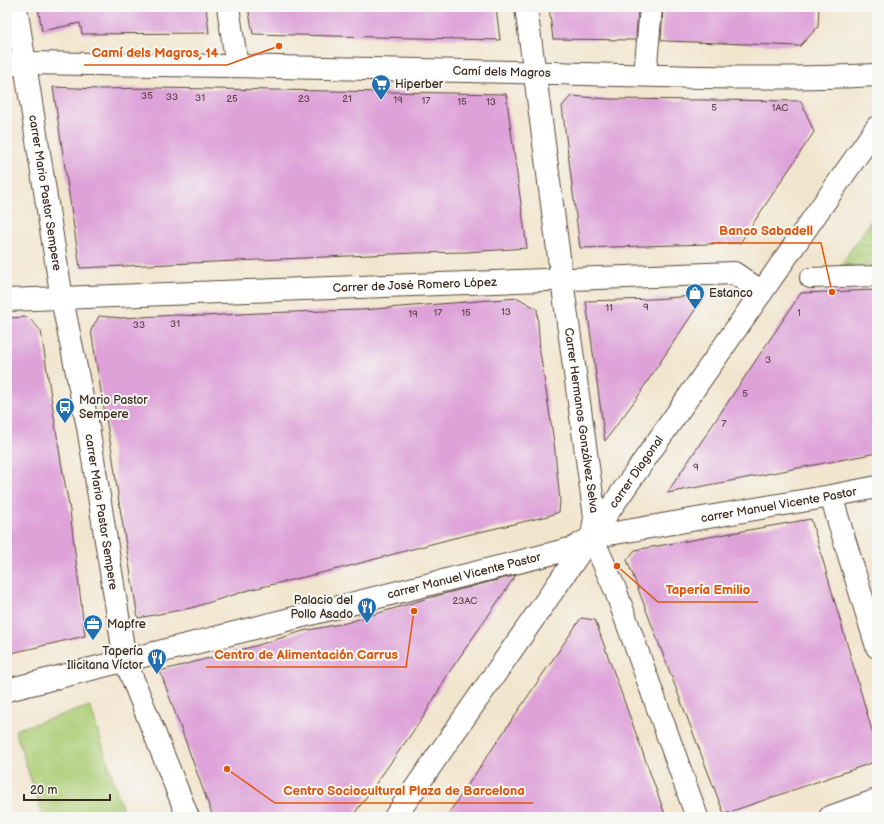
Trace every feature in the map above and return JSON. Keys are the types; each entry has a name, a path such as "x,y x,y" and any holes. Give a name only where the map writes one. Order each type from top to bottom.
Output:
{"street":[{"name":"carrer Mario Pastor Sempere","path":"16,7 16,64 88,427 126,660 188,817"},
{"path":"228,7 237,66"},
{"name":"Carrer Hermanos Gonzálvez Selva","path":"526,7 595,517 592,537"},
{"path":"645,75 651,7"},
{"name":"Camí dels Magros","path":"16,64 237,66 820,78 877,75"},
{"name":"carrer Diagonal","path":"395,817 877,127"},
{"name":"Carrer de José Romero López","path":"7,300 734,273 762,292"},
{"path":"810,278 877,276"},
{"name":"carrer Manuel Vicente Pastor","path":"7,690 574,548 592,537 877,487"},
{"path":"831,496 877,647"},
{"path":"592,537 615,589 697,817"},
{"path":"830,817 877,800"}],"green space":[{"path":"877,212 877,265 840,266"},
{"path":"90,706 125,817 43,817 15,730"}],"building":[{"path":"38,7 206,7 209,33 82,34 80,23 42,31"},
{"path":"248,7 496,7 500,40 253,34"},
{"path":"549,7 638,7 636,40 553,39"},
{"path":"663,7 819,7 818,27 800,46 666,41 661,40"},
{"path":"53,87 98,89 155,88 506,94 527,248 467,252 80,268"},
{"path":"571,96 608,99 801,101 814,132 740,243 580,248 562,106"},
{"path":"877,290 877,453 667,493 801,293"},
{"path":"705,295 642,391 605,441 586,301 653,299"},
{"path":"518,298 537,309 540,352 554,442 560,501 559,512 342,568 249,590 191,608 138,618 91,330 99,316 122,318 361,310"},
{"path":"28,317 41,331 70,511 85,636 7,654 7,318"},
{"path":"811,519 877,748 877,761 724,814 627,560 635,550"},
{"path":"516,575 448,674 424,716 352,817 213,817 160,671 255,646 303,631 346,623 425,599"},
{"path":"581,618 595,620 666,817 446,817"}],"place":[{"name":"Camí dels Magros, 14","path":"279,46"},
{"name":"Hiperber","path":"381,101"},
{"name":"Banco Sabadell","path":"832,292"},
{"name":"Estanco","path":"695,310"},
{"name":"Mario Pastor Sempere","path":"65,424"},
{"name":"Tapería Emilio","path":"617,566"},
{"name":"Centro de Alimentación Carrus","path":"414,611"},
{"name":"Palacio del Pollo Asado","path":"367,624"},
{"name":"Mapfre","path":"93,641"},
{"name":"Tapería Ilicitana Víctor","path":"157,675"},
{"name":"Centro Sociocultural Plaza de Barcelona","path":"227,769"}]}
